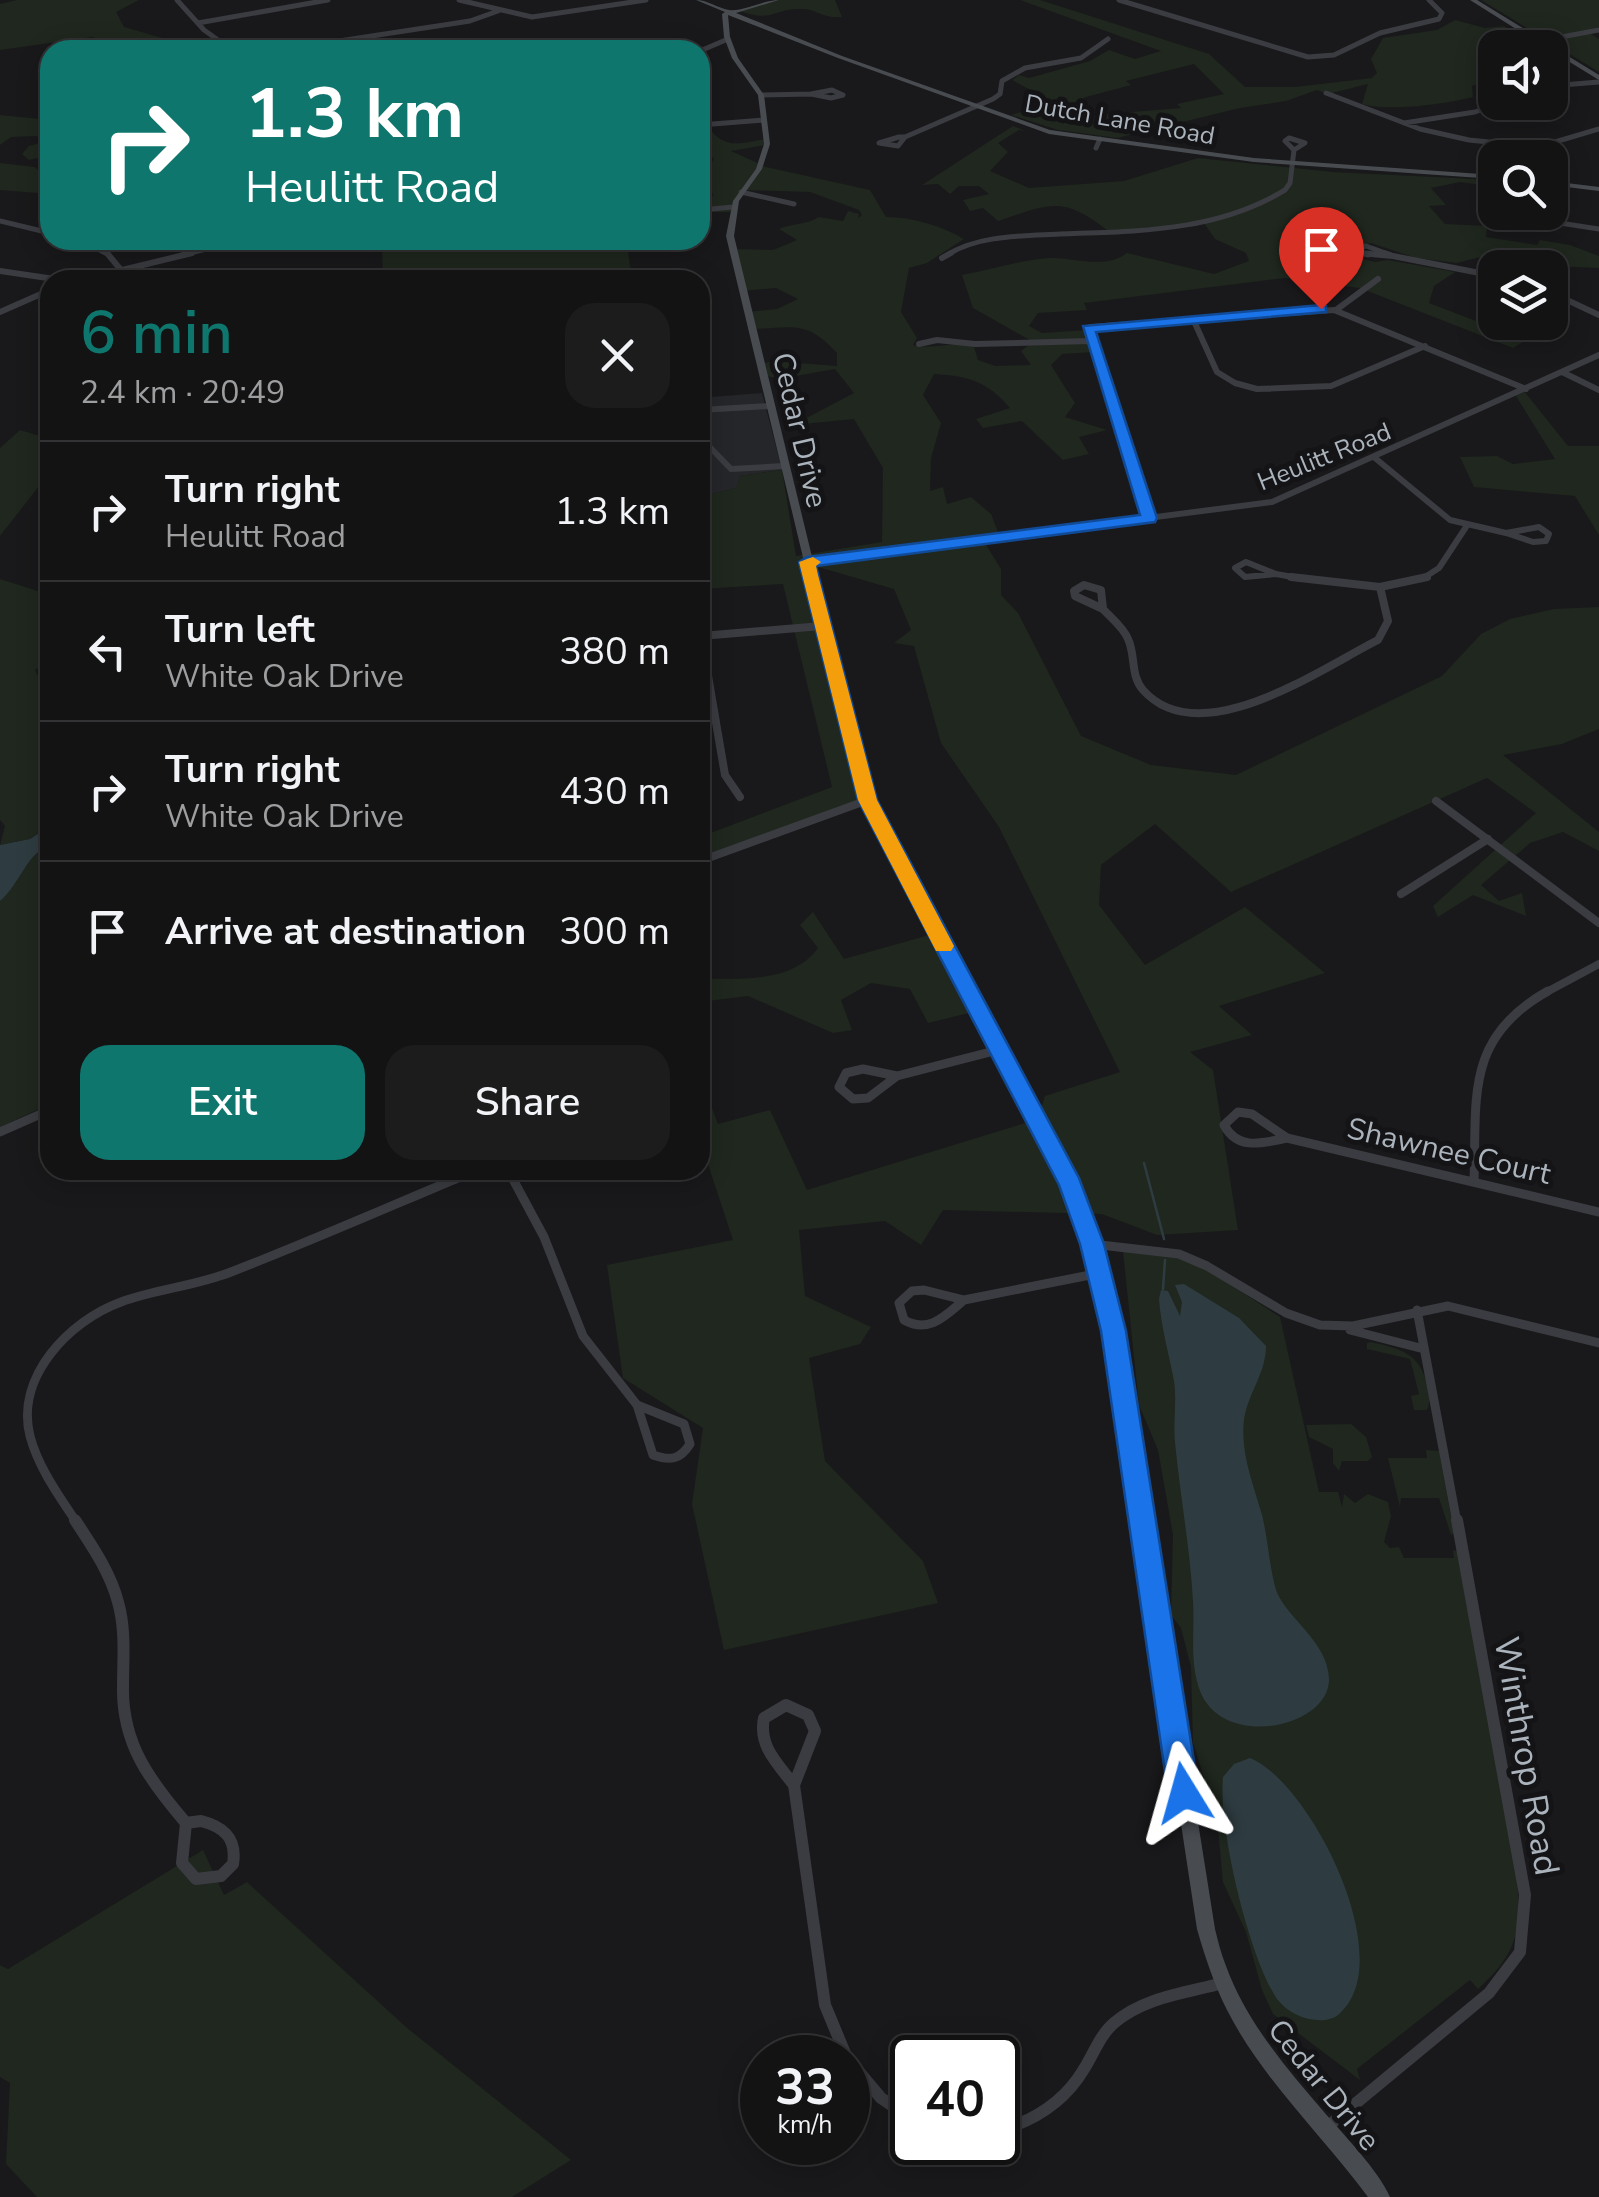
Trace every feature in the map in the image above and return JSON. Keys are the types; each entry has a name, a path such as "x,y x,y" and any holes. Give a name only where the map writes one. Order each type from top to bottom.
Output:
{"street":[{"path":"177,0 219,40"},
{"path":"198,24 328,0"},
{"path":"460,0 543,16 646,0"},
{"name":"Dutch Lane Road","path":"699,0 1041,130 1292,164 1478,176"},
{"path":"728,11 776,0"},
{"path":"1119,0 1308,57 1334,54 1380,33 1439,19 1442,12 1430,0"},
{"path":"1472,0 1522,30"},
{"path":"346,40 470,21 498,10"},
{"name":"Cedar Drive","path":"728,11 728,39 740,69 761,95 766,153 733,207 732,252 868,800 1070,1184 1092,1244 1136,1466 1206,1929 1223,1983 1258,2047 1380,2197"},
{"path":"1568,36 1599,30"},
{"path":"710,47 728,39"},
{"path":"905,137 1000,94 1002,81 1017,71 1080,58 1108,39"},
{"path":"1568,60 1599,80"},
{"path":"1568,84 1599,80"},
{"path":"761,95 835,90 843,94 831,98 811,94"},
{"path":"1326,92 1453,138 1532,147 1599,129"},
{"path":"1404,123 1478,111"},
{"path":"710,125 764,120"},
{"path":"1096,148 1100,139"},
{"path":"942,258 954,249 1002,239 1147,232 1210,221 1285,190 1294,150"},
{"path":"1568,186 1599,190"},
{"path":"741,192 794,204"},
{"path":"710,209 733,207"},
{"path":"0,221 40,231"},
{"path":"1568,224 1599,229"},
{"path":"1393,256 1373,247 1357,249 1366,256 1393,256 1478,273"},
{"path":"102,250 121,270 193,250"},
{"path":"0,271 40,277"},
{"path":"1336,310 1378,279"},
{"path":"0,312 40,294"},
{"path":"1568,300 1599,315"},
{"path":"1149,518 1086,330 1092,326 1336,310 1526,389"},
{"path":"1193,318 1217,372 1234,383 1257,389 1331,386 1425,346"},
{"path":"919,344 935,340 975,344 1090,341"},
{"name":"Heulitt Road","path":"807,562 1272,502 1599,354"},
{"path":"1562,372 1599,390"},
{"path":"710,409 769,406"},
{"path":"710,447 732,469 784,466"},
{"path":"1375,458 1400,474 1439,514 1466,527 1537,542 1550,536 1535,526 1506,533"},
{"path":"1276,574 1249,562 1235,568 1245,577 1276,574 1380,587 1416,582 1434,572 1466,527"},
{"path":"1104,608 1077,598 1074,590 1084,585 1098,588 1104,608 1128,638 1135,679 1145,694 1176,711 1214,716 1241,709 1378,640 1388,622 1380,587"},
{"path":"710,632 822,626"},
{"path":"710,708 725,775 740,797"},
{"path":"710,857 868,800"},
{"path":"1436,800 1599,923"},
{"path":"1402,894 1488,839"},
{"path":"1474,1182 1482,1059 1494,1032 1517,1010 1599,964"},
{"path":"898,1076 856,1070 844,1074 840,1087 846,1096 864,1100 898,1076 998,1050"},
{"path":"0,1132 40,1114"},
{"name":"Shawnee Court","path":"1287,1138 1245,1144 1231,1138 1224,1125 1232,1115 1252,1114 1287,1138 1599,1212"},
{"path":"186,1823 214,1824 231,1836 235,1854 229,1870 203,1880 186,1872 182,1857 186,1823 156,1788 132,1747 126,1722 123,1617 99,1558 32,1441 28,1410 38,1376 70,1333 114,1304 143,1293 220,1276 453,1180"},
{"path":"513,1180 544,1237 582,1336 637,1405 653,1455 662,1460 683,1455 690,1444 684,1424 637,1405"},
{"path":"1092,1244 1164,1250 1191,1258 1292,1317 1424,1349"},
{"path":"964,1300 926,1328 908,1324 899,1309 902,1298 918,1290 964,1300 1100,1272"},
{"path":"1343,1328 1417,1310 1460,1308 1599,1344"},
{"name":"Winthrop Road","path":"1326,2128 1488,1997 1514,1965 1524,1937 1525,1904 1516,1836 1417,1310"},
{"path":"794,1785 767,1749 761,1734 764,1718 786,1705 808,1714 814,1731 794,1785 825,2004 838,2035"},
{"path":"1020,2122 1033,2118 1066,2093 1103,2035 1124,2014 1145,2004 1223,1983"},
{"path":"870,2085 890,2104"}],"shaded area":[{"path":"17,0 139,0 116,12 124,27 170,40 40,40 40,44 0,50 0,4"},
{"path":"778,0 835,0 842,17 802,9 766,16 738,10"},
{"path":"1020,0 1040,0 1209,54 1245,87 1295,87 1372,78 1377,73 1371,59 1383,38 1437,30 1455,20 1510,30 1478,30 1478,84 1472,86 1473,97 1433,104 1362,104 1368,84 1328,94 1317,90 1286,101 1117,138 1058,130 1011,115 1053,102 1012,80 1019,75 1029,78 1090,61 1109,50 1135,59 1161,51","holes":["1194,64 1224,94 1177,104 1181,108 1068,117 1059,111 1086,97 1131,85 1126,81"]},
{"path":"1481,0 1599,0 1599,27 1586,31 1599,39 1599,72 1568,53 1568,30 1530,30"},
{"path":"0,115 40,119 40,139 11,137 0,145"},
{"path":"1013,126 1026,131 1019,130 998,143 1008,152 990,171 1029,188 1124,181 1198,158 1333,172 1478,179 1478,185 1460,182 1431,188 1446,205 1429,206 1445,224 1478,226 1478,230 1487,230 1486,237 1537,245 1540,240 1570,245 1599,256 1599,268 1568,267 1568,250 1478,250 1478,258 1457,263 1416,258 1371,243 1350,248 1359,258 1375,262 1388,260 1455,272 1434,286 1429,303 1478,322 1478,334 1360,288 1285,278 1084,303 1087,310 1038,313 1029,326 1042,333 1088,330 1094,352 1062,354 1051,365 1075,403 1065,417 1107,430 1079,437 1089,454 1063,460 1022,421 983,428 976,419 1010,408 976,382 934,374 923,395 941,423 931,458 930,491 943,487 947,504 971,497 991,514 1000,537 983,540 1001,569 1001,595 1018,613 1081,736 1151,765 1236,775 1442,676 1481,634 1510,619 1554,609 1599,607 1599,729 1562,744 1503,755 1599,832 1599,851 1563,832 1530,843 1481,885 1499,901 1522,893 1526,916 1473,895 1438,917 1433,906 1536,813 1487,778 1231,892 1155,824 1101,865 1099,905 1145,965 1245,907 1325,973 1219,1006 1252,1035 1190,1052 1213,1070 1238,1230 1157,1235 1102,1214 943,1210 921,1245 885,1221 799,1230 805,1296 871,1327 860,1344 809,1358 825,1461 923,1561 938,1603 724,1650 692,1504 703,1428 623,1378 607,1265 733,1240 710,1170 710,1103 718,1124 770,1110 807,1190 1038,1119 1045,1096 1120,1072 999,827 941,743 914,646 894,643 911,630 894,589 811,565 871,798 710,858 710,833 832,787 783,584 710,588 710,494 736,488 740,476 782,470 796,556 882,542 883,468 854,419 793,425 854,393 835,369 779,379 764,375 761,364 773,361 837,366 837,353 807,330 750,329 746,312 777,309 798,299 776,288 741,291 734,249 773,250 797,240 779,229 819,217 843,221 848,211 859,214 858,218 862,215 859,210 810,192 742,190 732,212 710,212 710,167 714,158 710,157 710,129 727,142 765,139 765,145 731,151 766,167 870,190 886,217 926,223 964,239 927,263 909,268 901,312 917,338 913,345 967,345 974,347 978,360 995,366 1031,365 1021,351 1033,342 973,308 962,275 1038,259 1099,262 1127,253 1214,274 1249,261 1246,253 1215,239 1204,223 1108,231 1079,212 1055,206 998,221 983,208 970,211 963,200 989,194 979,186 959,186 950,194 938,184 922,185"},
{"path":"40,143 40,157 29,160 22,154 29,146"},
{"path":"0,163 35,167 40,172 40,193 0,190"},
{"path":"382,250 641,250 628,251 631,270 383,270"},
{"path":"1493,340 1526,340 1513,348"},
{"path":"1524,391 1568,446 1599,446 1599,535 1575,496 1474,487 1460,457 1497,456 1513,464 1555,459 1516,396"},
{"path":"762,393 782,470 740,476 737,488 710,495 710,397"},
{"path":"20,430 40,436 40,485 0,536 0,448"},
{"path":"0,579 40,592 40,667 35,670 40,680 40,832 30,839 0,845 5,826 0,820"},
{"path":"40,832 40,851 0,901 0,845 30,839"},
{"path":"40,851 40,1109 0,1127 0,901"},
{"path":"813,912 844,959 940,932 981,1010 928,1023 910,989 871,983 841,1000 852,1030 833,1033 748,996 710,1001 710,979 764,977 807,960 818,948 800,925"},
{"path":"1123,1251 1178,1257 1208,1270 1280,1317 1319,1492 1338,1492 1342,1507 1344,1494 1355,1503 1368,1494 1388,1502 1391,1516 1384,1542 1390,1548 1399,1547 1404,1558 1454,1558 1453,1550 1457,1551 1517,1876 1517,1926 1509,1951 1492,1976 1478,1989 1470,1980 1357,2069 1360,2080 1273,2014 1246,1932 1223,1882 1217,1819 1193,1743 1191,1667 1181,1628 1171,1615 1173,1535 1158,1450 1139,1405"},
{"path":"1184,1284 1239,1318 1266,1346 1244,1419 1246,1456 1276,1590 1315,1642 1329,1680 1324,1697 1312,1710 1273,1726 1230,1721 1212,1709 1197,1680 1192,1581 1175,1442 1175,1389 1159,1299 1161,1290 1168,1291 1180,1316 1182,1302 1175,1285"},
{"path":"1371,1342 1400,1350 1420,1366 1427,1385 1427,1410 1414,1410 1411,1396 1419,1394 1410,1359 1367,1349"},
{"path":"1351,1424 1366,1437 1372,1457 1368,1461 1342,1461 1339,1471 1333,1463 1333,1449 1309,1437 1306,1425"},
{"path":"1426,1450 1439,1451 1454,1533 1451,1535 1439,1498 1401,1498 1400,1507 1388,1458 1427,1458"},
{"path":"1250,1758 1274,1774 1321,1836 1354,1917 1360,1956 1355,1990 1332,2018 1304,2018 1280,2003 1266,1979 1246,1924 1225,1827 1223,1777 1234,1764"},
{"path":"203,1850 224,1895 247,1882 406,2027 571,2160 512,2197 37,2197 6,2164 10,2083 0,2077 0,1965 8,1969"}],"waterway":[{"path":"1144,1163 1164,1239"},
{"path":"1163,1289 1165,1260"}],"slow traffic":[{"path":"813,562 807,562 862,783 944,946"}],"route":[{"path":"1184,1793 1136,1466 1106,1292 1092,1244 1070,1184 868,800 807,562 1149,518 1088,328 1321,309"}]}
